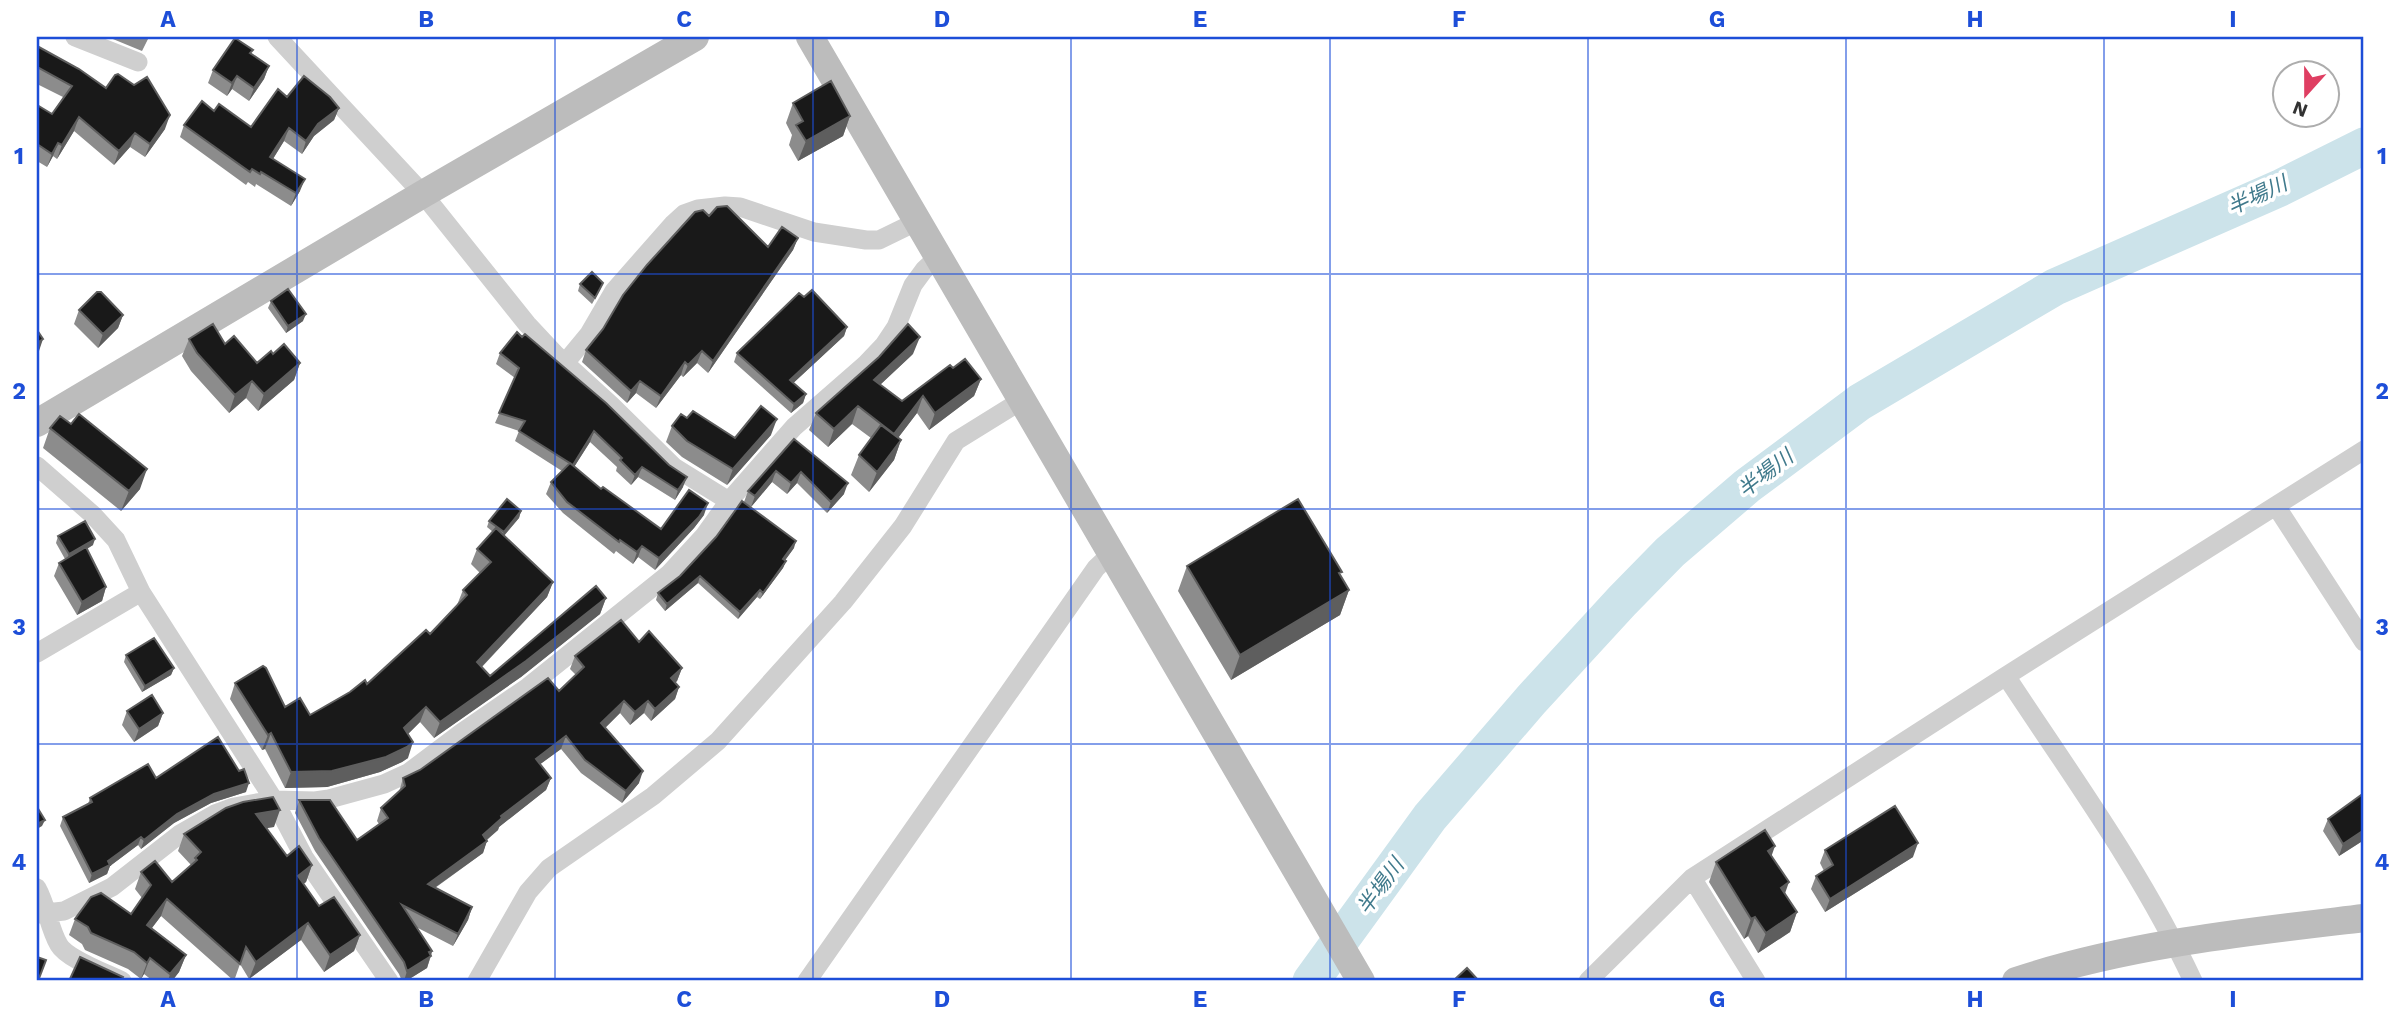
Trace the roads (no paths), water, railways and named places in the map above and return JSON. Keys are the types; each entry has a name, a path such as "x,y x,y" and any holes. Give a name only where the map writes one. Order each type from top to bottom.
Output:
{"street":[{"path":"75,37 138,62"},
{"path":"277,37 423,194 527,324 674,467 729,501"},
{"path":"37,423 423,194 695,37"},
{"path":"810,37 1361,981"},
{"path":"565,363 589,334 614,292 684,214 698,209 740,207 814,232 866,240 879,240 918,221"},
{"path":"43,914 77,906 122,881 180,834 200,821 234,807 274,800 315,801 347,795 384,784 408,773 528,687 669,574 794,427 884,345 896,327 913,285 939,256"},
{"path":"477,981 528,892 549,869 653,796 718,741 843,602 903,526 956,441 1022,400"},
{"path":"1588,981 1692,878 2364,450"},
{"path":"37,467 93,515 116,540 141,592 274,800 304,857 389,981"},
{"path":"2276,506 2364,642"},
{"path":"807,981 1096,568 1111,554"},
{"path":"37,653 141,592"},
{"path":"2006,676 2112,837 2176,943 2193,981"},
{"path":"1692,878 1756,981"},
{"path":"37,888 43,914 65,952 122,981"},
{"path":"2016,981 2101,957 2176,943 2364,918"}],"waterway":[{"name":"半場川","path":"1311,981 1430,817 1531,700 1670,552 1747,486 1860,402 2055,287 2280,188 2364,146"}]}
